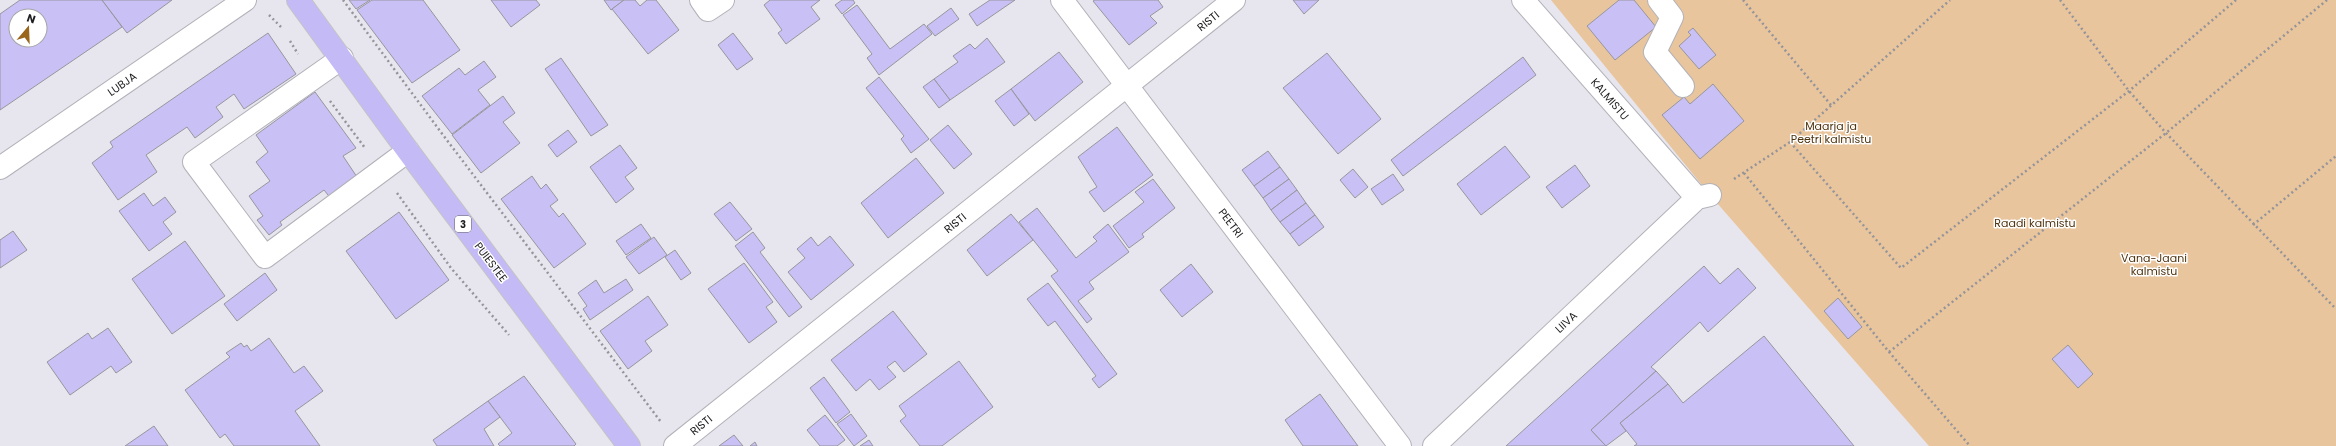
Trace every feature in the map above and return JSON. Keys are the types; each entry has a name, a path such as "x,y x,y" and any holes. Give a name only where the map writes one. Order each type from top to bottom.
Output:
{"highway":[{"name":"PUIESTEE","path":"298,0 629,446"}],"street":[{"name":"LUBJA","path":"0,168 245,0"},
{"path":"701,0 708,10 723,0"},
{"name":"PEETRI","path":"1062,0 1400,446"},
{"name":"RISTI","path":"676,445 1234,0"},
{"name":"KALMISTU","path":"1523,0 1704,197"},
{"path":"1658,0 1672,17 1654,52 1683,86"},
{"path":"342,58 194,162 265,257 326,221 408,150"},
{"name":"LIIVA","path":"1434,446 1704,197"}],"path":[{"path":"343,0 676,445"},
{"path":"1743,0 1831,105"},
{"path":"1704,197 1744,173 1790,142 1950,0"},
{"path":"2060,0 2129,91 2166,133 2253,225 2336,309"},
{"path":"1790,142 1901,268 2129,91 2236,0"},
{"path":"1889,352 2166,133 2327,0"},
{"path":"2253,225 2336,156"},
{"path":"1744,173 1889,352 1970,446"}],"green space":[{"name":"Vana-Jaani kalmistu","path":"1551,0 2336,0 2336,446 1929,446 1710,195"}],"building":[{"path":"20,0 102,0 122,27 0,110 0,14 8,8 8,48 48,48 48,8 9,8"},
{"path":"102,0 172,0 127,33"},
{"path":"349,0 370,0 356,9"},
{"path":"372,0 423,0 460,50 412,83 357,10"},
{"path":"491,0 536,0 540,5 511,27"},
{"path":"604,0 624,0 611,10"},
{"path":"624,0 635,0 640,6 647,0 656,0 679,30 648,54 612,9"},
{"path":"770,0 820,0 811,7 820,19 786,44 778,33 782,30 764,5"},
{"path":"842,0 853,0 855,3 842,14 835,5"},
{"path":"990,0 1015,0 977,26 969,14"},
{"path":"1158,0 1163,7 1150,16 1157,23 1129,45 1093,1"},
{"path":"1293,0 1319,0 1304,14"},
{"path":"1619,0 1634,0 1656,27 1615,60 1587,26"},
{"path":"857,5 890,49 924,24 932,34 879,75 867,58 872,54 843,15"},
{"path":"951,8 959,19 935,36 927,26"},
{"path":"1693,28 1716,55 1699,69 1679,46 1691,35 1688,32"},
{"path":"268,33 296,74 244,109 234,94 216,107 223,117 195,138 187,127 146,155 157,172 118,200 92,163 113,147 110,142"},
{"path":"733,33 753,59 737,70 718,45"},
{"path":"987,38 1005,62 950,100 934,79 958,62 953,56 970,44 975,49"},
{"path":"1059,52 1083,82 1035,121 1011,89"},
{"path":"1327,53 1381,119 1338,154 1283,88"},
{"path":"1523,57 1536,75 1403,176 1391,160"},
{"path":"561,58 608,125 591,136 545,69"},
{"path":"484,61 496,77 478,90 490,105 452,134 422,96 459,68 465,75"},
{"path":"879,77 929,139 911,153 901,139 904,136 866,88"},
{"path":"934,79 950,100 939,108 923,87"},
{"path":"1713,84 1744,121 1700,159 1662,115 1684,97 1690,104"},
{"path":"1011,89 1029,114 1014,126 995,101"},
{"path":"315,92 356,148 343,156 359,180 332,200 324,190 280,222 282,225 269,235 257,220 263,216 249,196 270,181 256,162 268,152 256,135"},
{"path":"503,96 515,113 503,122 520,143 481,173 452,135"},
{"path":"948,125 972,154 954,169 930,140"},
{"path":"1117,127 1153,175 1104,212 1089,192 1097,187 1078,157"},
{"path":"568,130 577,142 557,157 548,145"},
{"path":"620,145 637,168 625,177 634,189 616,203 590,167"},
{"path":"1505,146 1530,177 1481,215 1457,184"},
{"path":"1268,151 1280,167 1254,186 1242,170"},
{"path":"916,158 944,193 888,238 861,203"},
{"path":"1575,165 1590,186 1562,208 1546,187"},
{"path":"1280,167 1289,179 1263,198 1254,186"},
{"path":"1353,169 1368,187 1355,198 1340,180"},
{"path":"1393,174 1404,190 1382,205 1371,189"},
{"path":"532,176 541,189 546,184 558,200 550,206 559,217 563,213 586,244 554,268 501,199"},
{"path":"1153,179 1175,208 1142,234 1144,237 1129,248 1113,226 1144,202 1135,192"},
{"path":"1289,179 1297,190 1271,210 1263,198"},
{"path":"1297,190 1306,203 1280,222 1271,210"},
{"path":"144,193 153,206 165,197 176,212 163,222 172,234 149,251 119,211"},
{"path":"730,202 752,229 736,241 714,214"},
{"path":"1306,203 1315,215 1290,234 1280,222"},
{"path":"1037,208 1076,258 1097,241 1093,237 1108,224 1129,252 1089,282 1094,289 1078,301 1092,319 1087,323 1051,276 1058,271 1019,222"},
{"path":"399,212 449,280 396,319 346,251"},
{"path":"1011,214 1033,240 987,276 967,250"},
{"path":"1315,215 1324,227 1299,246 1290,234"},
{"path":"641,224 651,238 626,255 616,241"},
{"path":"13,231 27,250 0,268 0,240"},
{"path":"753,232 765,248 760,252 802,307 789,317 735,246"},
{"path":"830,236 854,265 811,300 788,272 805,258 797,249 811,237 818,246"},
{"path":"654,237 667,255 639,274 626,257"},
{"path":"185,241 225,296 172,334 132,279"},
{"path":"675,250 691,273 681,280 665,257"},
{"path":"744,263 773,302 766,307 777,322 749,343 708,289"},
{"path":"1191,264 1213,292 1182,317 1160,290"},
{"path":"1704,266 1720,284 1738,268 1756,288 1708,332 1700,322 1651,367 1656,371 1591,430 1606,446 1506,446"},
{"path":"265,273 277,290 237,321 224,304"},
{"path":"626,279 633,290 590,320 583,309 587,306 578,293 596,280 604,293"},
{"path":"1048,283 1117,374 1099,388 1092,379 1096,376 1055,321 1048,326 1027,299"},
{"path":"648,296 668,325 645,341 652,351 628,369 600,331"},
{"path":"1838,298 1862,327 1848,339 1824,311"},
{"path":"893,311 927,354 904,372 895,361 887,367 896,377 879,390 870,379 856,391 831,360"},
{"path":"108,328 132,362 116,373 111,366 70,395 47,362 88,333 92,339"},
{"path":"1764,336 1854,446 1634,446 1637,444 1620,423 1668,384 1683,403"},
{"path":"269,338 294,373 304,366 323,391 295,411 320,446 234,446 225,434 220,438 185,390 230,357 226,353 241,343 244,347 247,345 251,351"},
{"path":"2068,345 2093,374 2078,388 2052,359"},
{"path":"959,361 993,407 942,446 920,446 900,421 906,416 899,406"},
{"path":"1656,371 1668,384 1620,423 1626,431 1606,446 1591,430"},
{"path":"524,376 576,444 574,446 500,446 498,444 512,433 488,401"},
{"path":"824,377 850,412 836,423 810,388"},
{"path":"1320,394 1358,446 1303,446 1285,420"},
{"path":"488,401 500,417 484,429 494,446 437,446 433,440"},
{"path":"851,414 867,436 854,446 837,424"},
{"path":"825,415 845,440 837,446 820,446 807,430"},
{"path":"154,426 168,446 125,446"},
{"path":"734,435 743,446 719,446"},
{"path":"869,440 873,446 860,446"},
{"path":"755,442 757,446 750,446"}],"park label":[{"name":"Maarja ja Peetri kalmistu","path":"1831,132"},
{"name":"Raadi kalmistu","path":"2035,223"}]}
